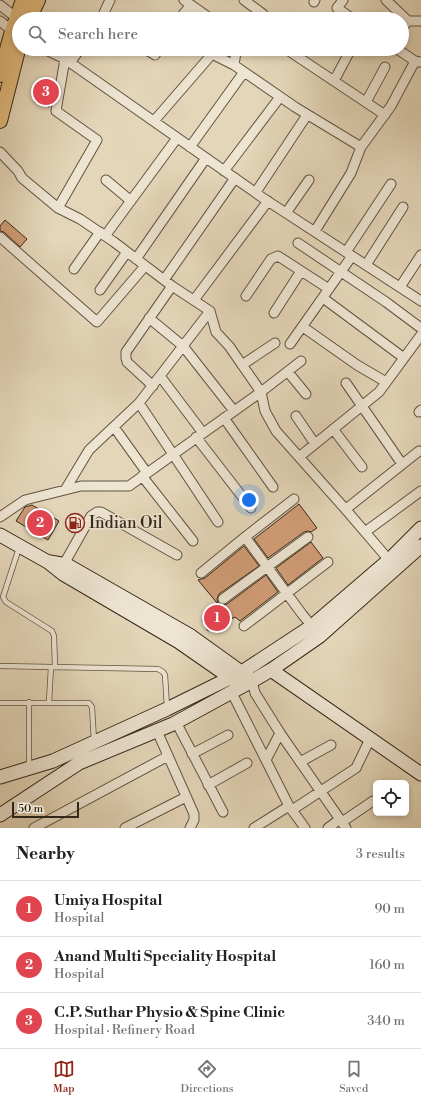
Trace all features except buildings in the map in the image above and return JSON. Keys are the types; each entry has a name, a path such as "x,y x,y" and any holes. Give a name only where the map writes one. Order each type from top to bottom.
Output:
{"main road":[{"path":"22,12 24,0"},
{"path":"29,12 38,0"},
{"path":"0,75 12,43"},
{"path":"0,121 16,56"}],"street":[{"path":"104,12 110,0"},
{"path":"244,0 260,12"},
{"path":"343,0 337,8 343,12"},
{"path":"386,0 395,12"},
{"path":"182,12 187,2 201,12"},
{"path":"0,5 12,18"},
{"path":"0,21 12,24"},
{"path":"409,24 421,21"},
{"path":"58,56 68,61 268,201 400,287 420,298"},
{"path":"58,208 97,140 56,111 68,61 73,56"},
{"path":"154,121 210,56"},
{"path":"216,56 234,65 307,115 361,148"},
{"path":"234,65 235,56"},
{"path":"296,56 385,115"},
{"path":"334,81 347,56"},
{"path":"315,232 351,173 361,148 391,106 418,61 409,56"},
{"path":"366,102 386,67"},
{"path":"190,147 244,72"},
{"path":"224,171 280,97"},
{"path":"256,192 307,115"},
{"path":"74,269 131,201 177,138"},
{"path":"0,152 18,171 22,178 58,208 80,218 172,286 210,311 216,332 229,346 261,392 265,411 276,431 346,509 389,560"},
{"path":"136,259 206,158"},
{"path":"164,280 235,178"},
{"path":"106,180 131,201"},
{"path":"286,213 309,180"},
{"path":"290,344 341,272 349,254 391,184"},
{"path":"194,300 268,201"},
{"path":"366,265 403,207"},
{"path":"0,237 97,322 145,266"},
{"path":"298,243 396,309 421,328"},
{"path":"100,290 127,252"},
{"path":"400,287 421,255"},
{"path":"246,296 272,259 275,257 280,257 329,289"},
{"path":"274,313 301,271"},
{"path":"153,386 127,362 126,352 172,286"},
{"path":"323,298 404,358"},
{"path":"65,490 89,450 139,403 210,311"},
{"path":"150,318 184,346 234,411"},
{"path":"303,327 357,365 386,382"},
{"path":"299,456 379,392 421,335"},
{"path":"242,365 275,343"},
{"path":"0,517 25,500 81,486 129,486 261,392 301,361"},
{"path":"288,372 306,394"},
{"path":"160,376 199,435 251,508"},
{"path":"346,383 402,464"},
{"path":"139,403 218,522"},
{"path":"296,416 315,444"},
{"path":"224,418 273,486"},
{"path":"114,426 145,475 193,541"},
{"path":"332,429 362,467"},
{"path":"346,509 419,451"},
{"path":"365,532 421,491"},
{"path":"202,573 294,499"},
{"path":"64,564 91,516 97,512 101,512 177,555"},
{"path":"0,815 78,763 157,731 245,688 271,670 418,546 421,528"},
{"path":"0,535 48,562 62,574 237,675"},
{"path":"223,599 308,537"},
{"path":"245,538 286,594 316,631"},
{"path":"0,777 53,761 237,675 316,631 389,560 418,546"},
{"path":"48,562 64,564 190,636 237,675 245,688 280,733 342,823"},
{"path":"244,626 328,562"},
{"path":"271,670 421,774"},
{"path":"245,688 266,760 291,808 304,828"},
{"path":"176,722 223,812"},
{"path":"157,731 195,817 190,828"},
{"path":"266,760 280,733"},
{"path":"192,754 228,735"},
{"path":"259,827 321,792 356,768 370,740"},
{"path":"300,762 331,745"},
{"path":"34,828 168,756"},
{"path":"208,785 247,763"},
{"path":"125,828 138,824 186,797"},
{"path":"328,828 342,823 373,801"}],"lane":[{"path":"20,547 3,597 6,602 52,631 54,636 53,667 49,702"},
{"path":"0,666 161,670 165,675 167,709"},
{"path":"29,702 29,768"},
{"path":"0,703 89,703 92,707 94,742"}],"place":[{"name":"C.P. Suthar Physio & Spine Clinic","path":"46,92"},
{"name":"Anand Multi Speciality Hospital","path":"40,523"},
{"name":"Indian Oil","path":"75,523"},
{"name":"Umiya Hospital","path":"217,618"}]}
